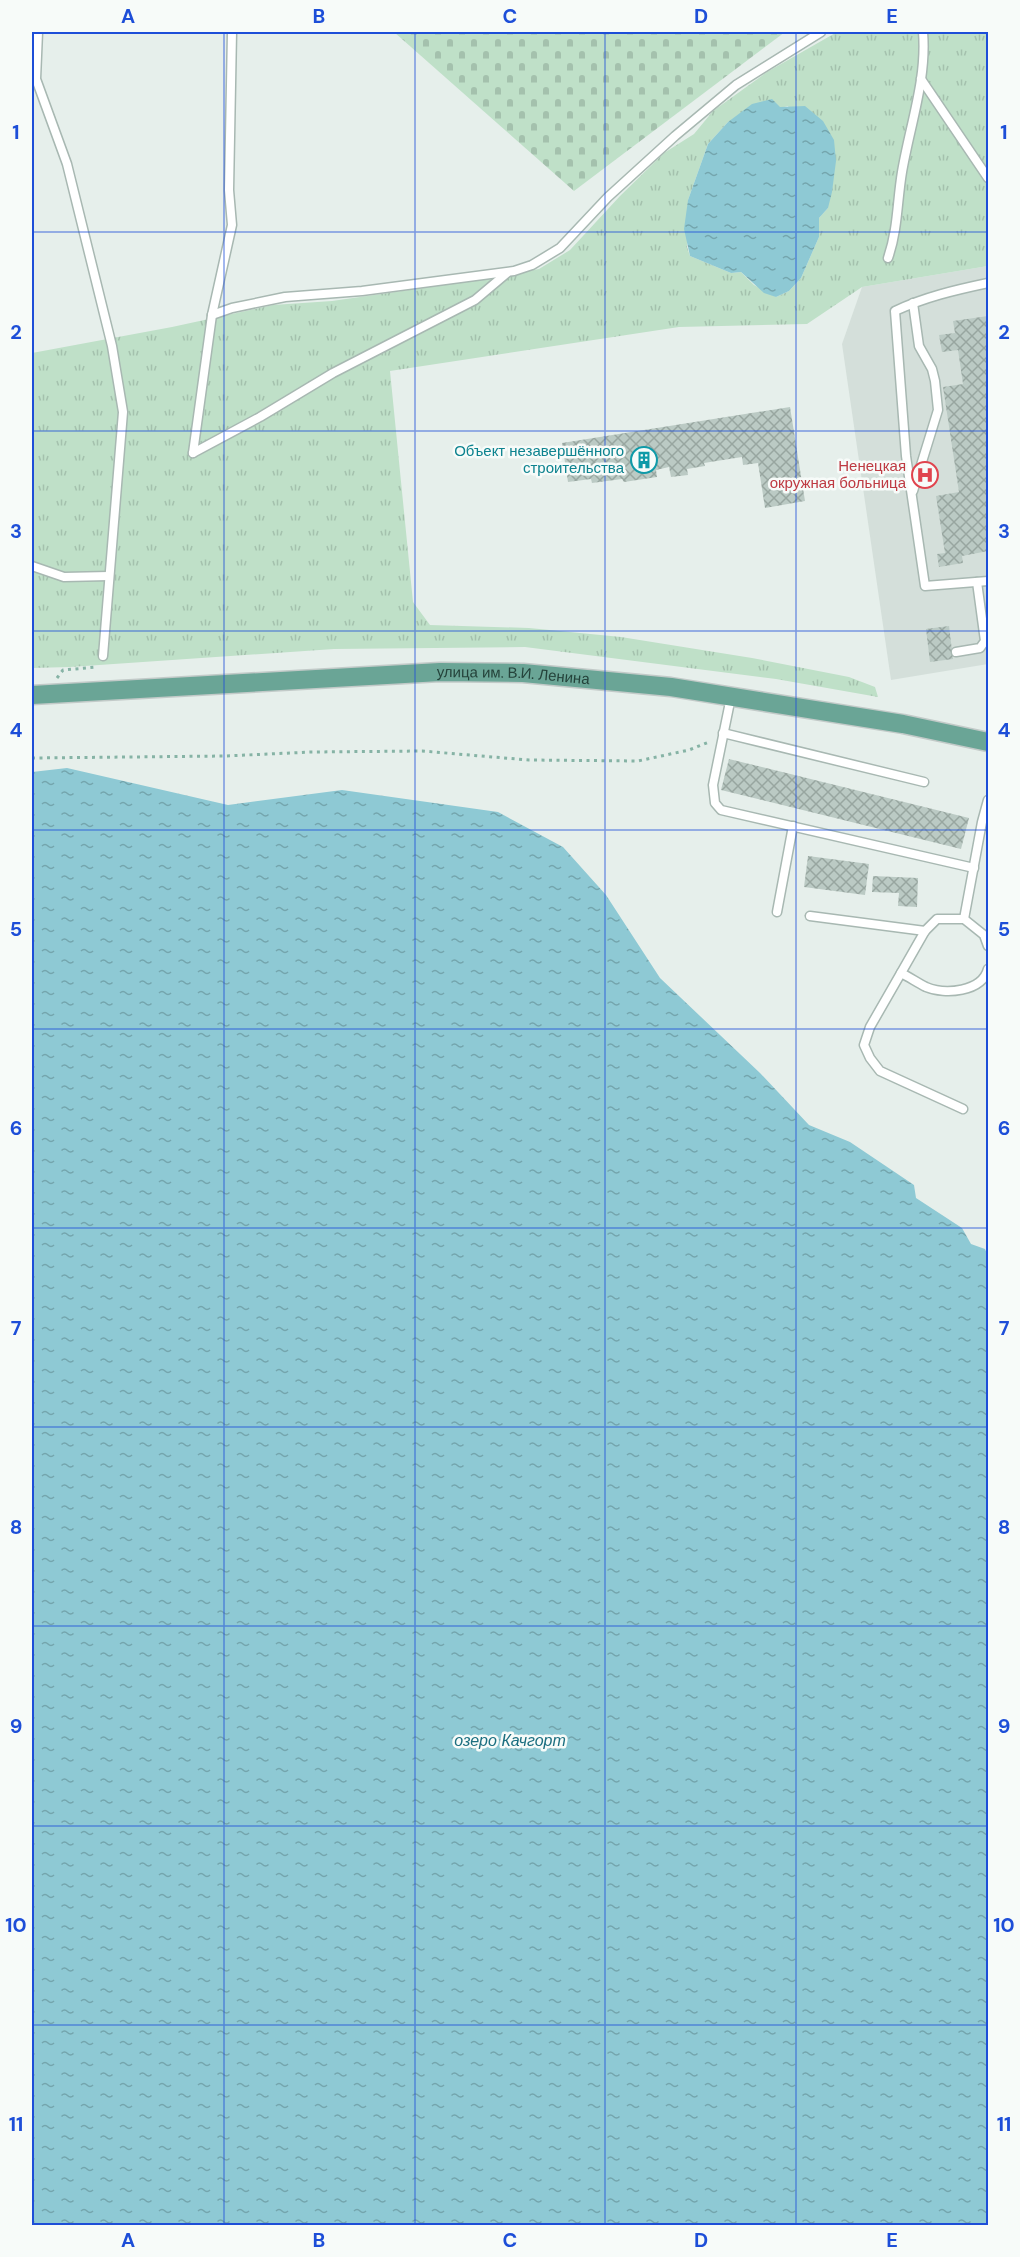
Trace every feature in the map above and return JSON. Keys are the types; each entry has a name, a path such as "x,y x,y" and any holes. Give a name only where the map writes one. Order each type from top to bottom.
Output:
{"main road":[{"name":"улица им. В.И. Ленина","path":"32,695 440,672 523,673 670,687 731,696 903,724 988,742"}],"lane":[{"path":"38,32 36,79 67,165 112,346 123,412 103,656"},
{"path":"232,32 229,189 232,225 212,315 193,453 260,417 333,373 475,300 508,272"},
{"path":"212,315 232,308 285,297 362,291 508,272 532,265 560,248 608,197 736,85 820,32"},
{"path":"888,258 896,235 902,174 925,54 923,32"},
{"path":"921,79 988,178"},
{"path":"988,283 943,292 895,311 906,456 925,586 988,581"},
{"path":"912,495 938,410 932,369 919,346 913,303"},
{"path":"32,566 64,577 109,576"},
{"path":"956,652 980,648 985,641 977,582"},
{"path":"731,696 713,785 715,803 721,810 974,868"},
{"path":"723,733 924,782"},
{"path":"964,918 988,800"},
{"path":"777,912 793,826"},
{"path":"810,916 925,931"},
{"path":"963,1109 880,1071 864,1045 870,1027 925,931 937,919 964,918 984,935 988,946"},
{"path":"901,973 927,987 946,991 969,987 981,981 988,969"}],"path":[{"path":"55,681 63,670 99,667 103,656"},
{"path":"32,759 422,751 529,760 639,760 689,750 723,733"}],"shaded area":[{"name":"Ненецкая окружная больница","path":"988,266 988,664 891,680 842,344 862,287"}],"green space":[{"path":"394,32 785,32 574,191"},
{"path":"837,32 988,32 988,266 862,287 807,324 679,327 390,371 413,602 430,625 529,628 621,637 752,658 849,677 875,687 878,697 776,679 525,647 334,649 32,668 32,353 172,327 273,305 332,301 539,269 570,250 664,153 694,134 713,111 767,72","holes":["788,106 828,208 819,218 819,237 801,278 789,291 776,297 754,285 741,272 731,273 690,256 687,247 688,200 708,144 728,122"]}],"water":[{"path":"772,99 780,107 805,106 823,121 834,140 836,161 828,208 819,218 819,237 801,278 789,291 776,297 764,293 741,272 731,273 690,256 684,229 688,200 708,144 728,122 752,104"},
{"name":"озеро Качгорт","path":"67,768 228,805 342,790 498,812 563,847 606,895 660,978 760,1073 809,1125 850,1142 914,1185 916,1198 962,1228 971,1244 985,1249 988,1256 988,2225 32,2225 32,772"}],"building":[{"path":"988,316 988,551 962,556 963,563 939,567 937,554 945,553 936,496 959,492 943,387 963,384 958,350 942,352 939,335 955,333 953,321"},
{"name":"Объект незавершённого строительства","path":"790,407 805,501 765,508 758,463 743,465 742,457 704,463 705,466 687,469 688,475 671,477 669,467 656,470 657,477 624,482 622,479 592,483 591,479 568,482 562,443"},
{"path":"949,626 953,659 930,662 926,629"},
{"path":"729,759 969,818 961,849 721,790"},
{"path":"808,856 869,864 865,895 804,887"},
{"path":"873,876 918,878 917,907 898,906 899,893 872,892"}],"place":[{"name":"Объект незавершённого строительства","path":"644,460"},
{"name":"Ненецкая окружная больница","path":"925,475"}]}
